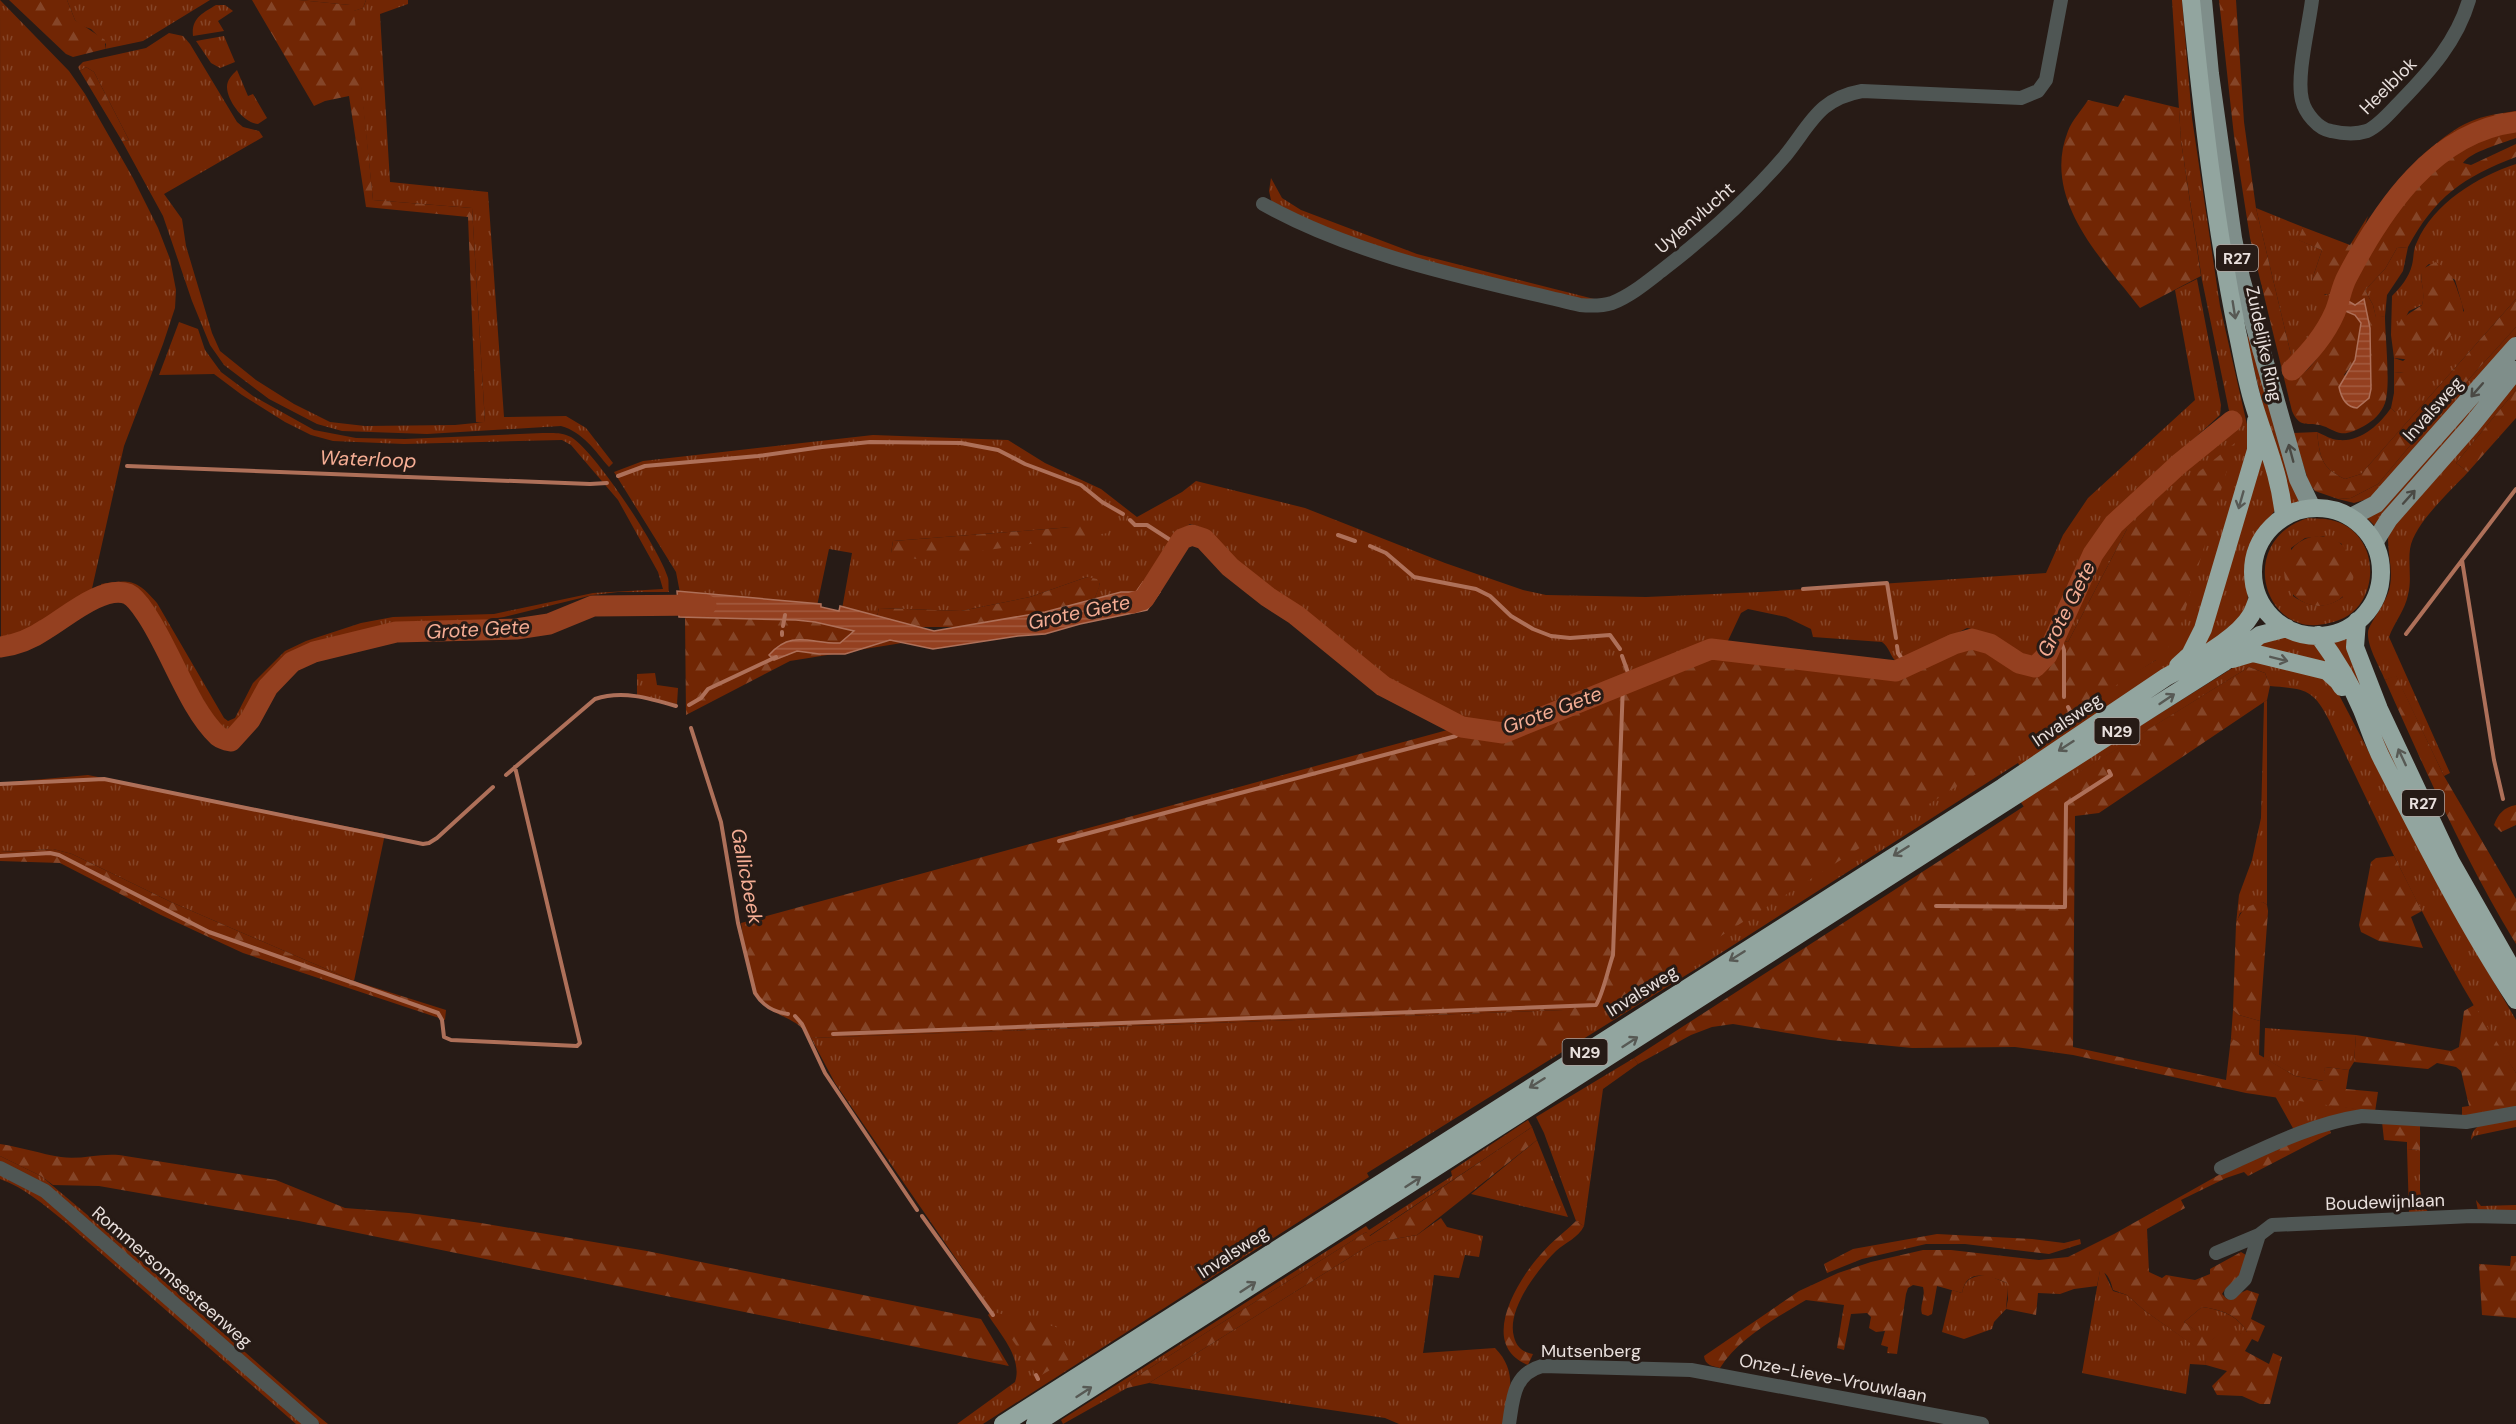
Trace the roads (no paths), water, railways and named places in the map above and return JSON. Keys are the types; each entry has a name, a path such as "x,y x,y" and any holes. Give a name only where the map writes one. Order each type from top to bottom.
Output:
{"highway":[{"name":"Zuidelijke Ring","path":"2191,0 2206,139 2237,328 2253,402 2267,438 2281,491 2284,517"},
{"path":"2166,677 2190,655 2203,629 2256,450 2257,433 2253,402"},
{"name":"Invalsweg","path":"2312,508 2326,508 2351,518 2364,529 2374,543 2380,558 2380,581 2373,602 2357,621 2341,631 2318,635 2307,635 2287,628 2270,615 2258,598 2254,582 2255,555 2264,535 2284,517 2299,510 2312,508"},
{"name":"Invalsweg","path":"1003,1424 2003,787 2166,677 2188,666 2241,628 2251,615 2258,598"},
{"name":"R27","path":"2357,621 2355,648 2379,709 2451,862 2516,976"},
{"name":"Invalsweg","path":"1035,1424 2223,663 2260,635 2287,628"},
{"name":"R27","path":"2318,635 2332,654 2362,709 2369,733 2452,889 2516,1000"},
{"path":"2223,663 2253,653 2326,671 2338,681 2369,733"}],"main road":[{"name":"Zuidelijke Ring","path":"2203,0 2219,150 2235,248 2298,479 2312,508"},
{"name":"Invalsweg","path":"2351,518 2376,504 2516,346"},
{"path":"2374,543 2389,519 2470,427 2516,370"}],"street":[{"name":"Uylenvlucht","path":"1263,204 1325,235 1425,267 1580,305 1610,303 1640,288 1696,244 1742,203 1820,111 1843,94 1862,91 2021,98 2038,91 2048,72 2061,0"},
{"name":"Heelblok","path":"2312,0 2301,74 2301,99 2307,113 2324,130 2348,135 2369,130 2392,111 2434,66 2454,36 2469,0"},
{"path":"2221,1168 2294,1134 2346,1118 2362,1116 2466,1122 2516,1113"},
{"name":"Rommersomsesteenweg","path":"0,1168 45,1191 312,1424"},
{"name":"Boudewijnlaan","path":"2216,1253 2259,1235 2272,1225 2472,1216 2516,1217"},
{"path":"2231,1293 2245,1279 2259,1235"},
{"name":"Mutsenberg","path":"1509,1424 1519,1380 1532,1369 1542,1366 1677,1368"},
{"name":"Onze-Lieve-Vrouwlaan","path":"1677,1368 1982,1424"}],"water":[{"path":"2346,296 2348,301 2355,305 2364,299 2370,328 2371,389 2369,398 2357,408 2345,401 2339,387 2355,360 2361,323 2355,315 2343,310"},
{"path":"1143,582 1160,592 1147,610 1045,634 933,649 890,640 845,654 797,651 774,660 769,655 786,642 802,640 840,643 854,631 796,620 679,617 677,591 821,604 821,607 839,611 840,606 934,631 1045,612 1121,592 1136,592"}],"waterway":[{"name":"Grote Gete","path":"2292,370 2322,336 2335,312 2345,281 2361,251 2377,225 2414,177 2436,157 2460,141 2487,129 2516,122"},
{"name":"Grote Gete","path":"1132,603 1144,599 1182,539 1192,535 1204,539 1230,567 1268,597 1296,615 1383,686 1462,727 1503,733 1711,649 1896,671 1954,644 1972,639 1990,644 2019,663 2035,667 2047,655 2093,554 2114,524 2179,464 2232,421"},
{"path":"618,476 645,466 758,456 870,442 961,443 998,450 1025,464 1081,485 1102,502 1123,514"},
{"name":"Waterloop","path":"127,466 607,483"},
{"path":"2406,634 2516,489"},
{"path":"1130,520 1135,525 1147,525 1178,545"},
{"path":"1338,535 1355,541"},
{"path":"1370,546 1386,553 1414,577 1476,589 1490,596 1511,616 1533,629 1551,636 1570,638 1610,635 1620,649"},
{"path":"2462,560 2494,760 2503,799"},
{"path":"1803,589 1887,583 1896,638"},
{"name":"Grote Gete","path":"0,647 18,643 36,635 97,598 118,592 128,594 138,603 155,628 198,710 218,736 231,741 250,720 268,687 292,662 314,652 396,632 516,629 549,624 593,606 706,605"},
{"path":"783,626 785,615"},
{"path":"2057,631 2064,650 2064,697"},
{"path":"1897,646 1898,653 1907,666"},
{"path":"1622,656 1631,681"},
{"name":"Gallicbeek","path":"689,705 701,698 708,689 776,657"},
{"path":"833,1034 1596,1005 1613,955 1623,684"},
{"path":"506,775 595,699 625,695 676,706"},
{"path":"2068,707 2070,711"},
{"path":"1059,841 1456,736 1462,727"},
{"name":"Gallicbeek","path":"691,728 721,822 738,923 755,993 769,1008 788,1014"},
{"path":"0,856 50,853 59,855 209,932 438,1013 442,1020 444,1037 451,1040 577,1046 580,1043 515,767"},
{"path":"1936,906 2065,907 2066,804 2111,775 2109,771"},
{"path":"0,784 104,779 423,844 437,838 493,787"},
{"name":"Gallicbeek","path":"795,1016 802,1024 825,1073 917,1210"},
{"name":"Gallicbeek","path":"922,1216 993,1315"},
{"name":"Gallicbeek","path":"1036,1375 1038,1379"}]}
